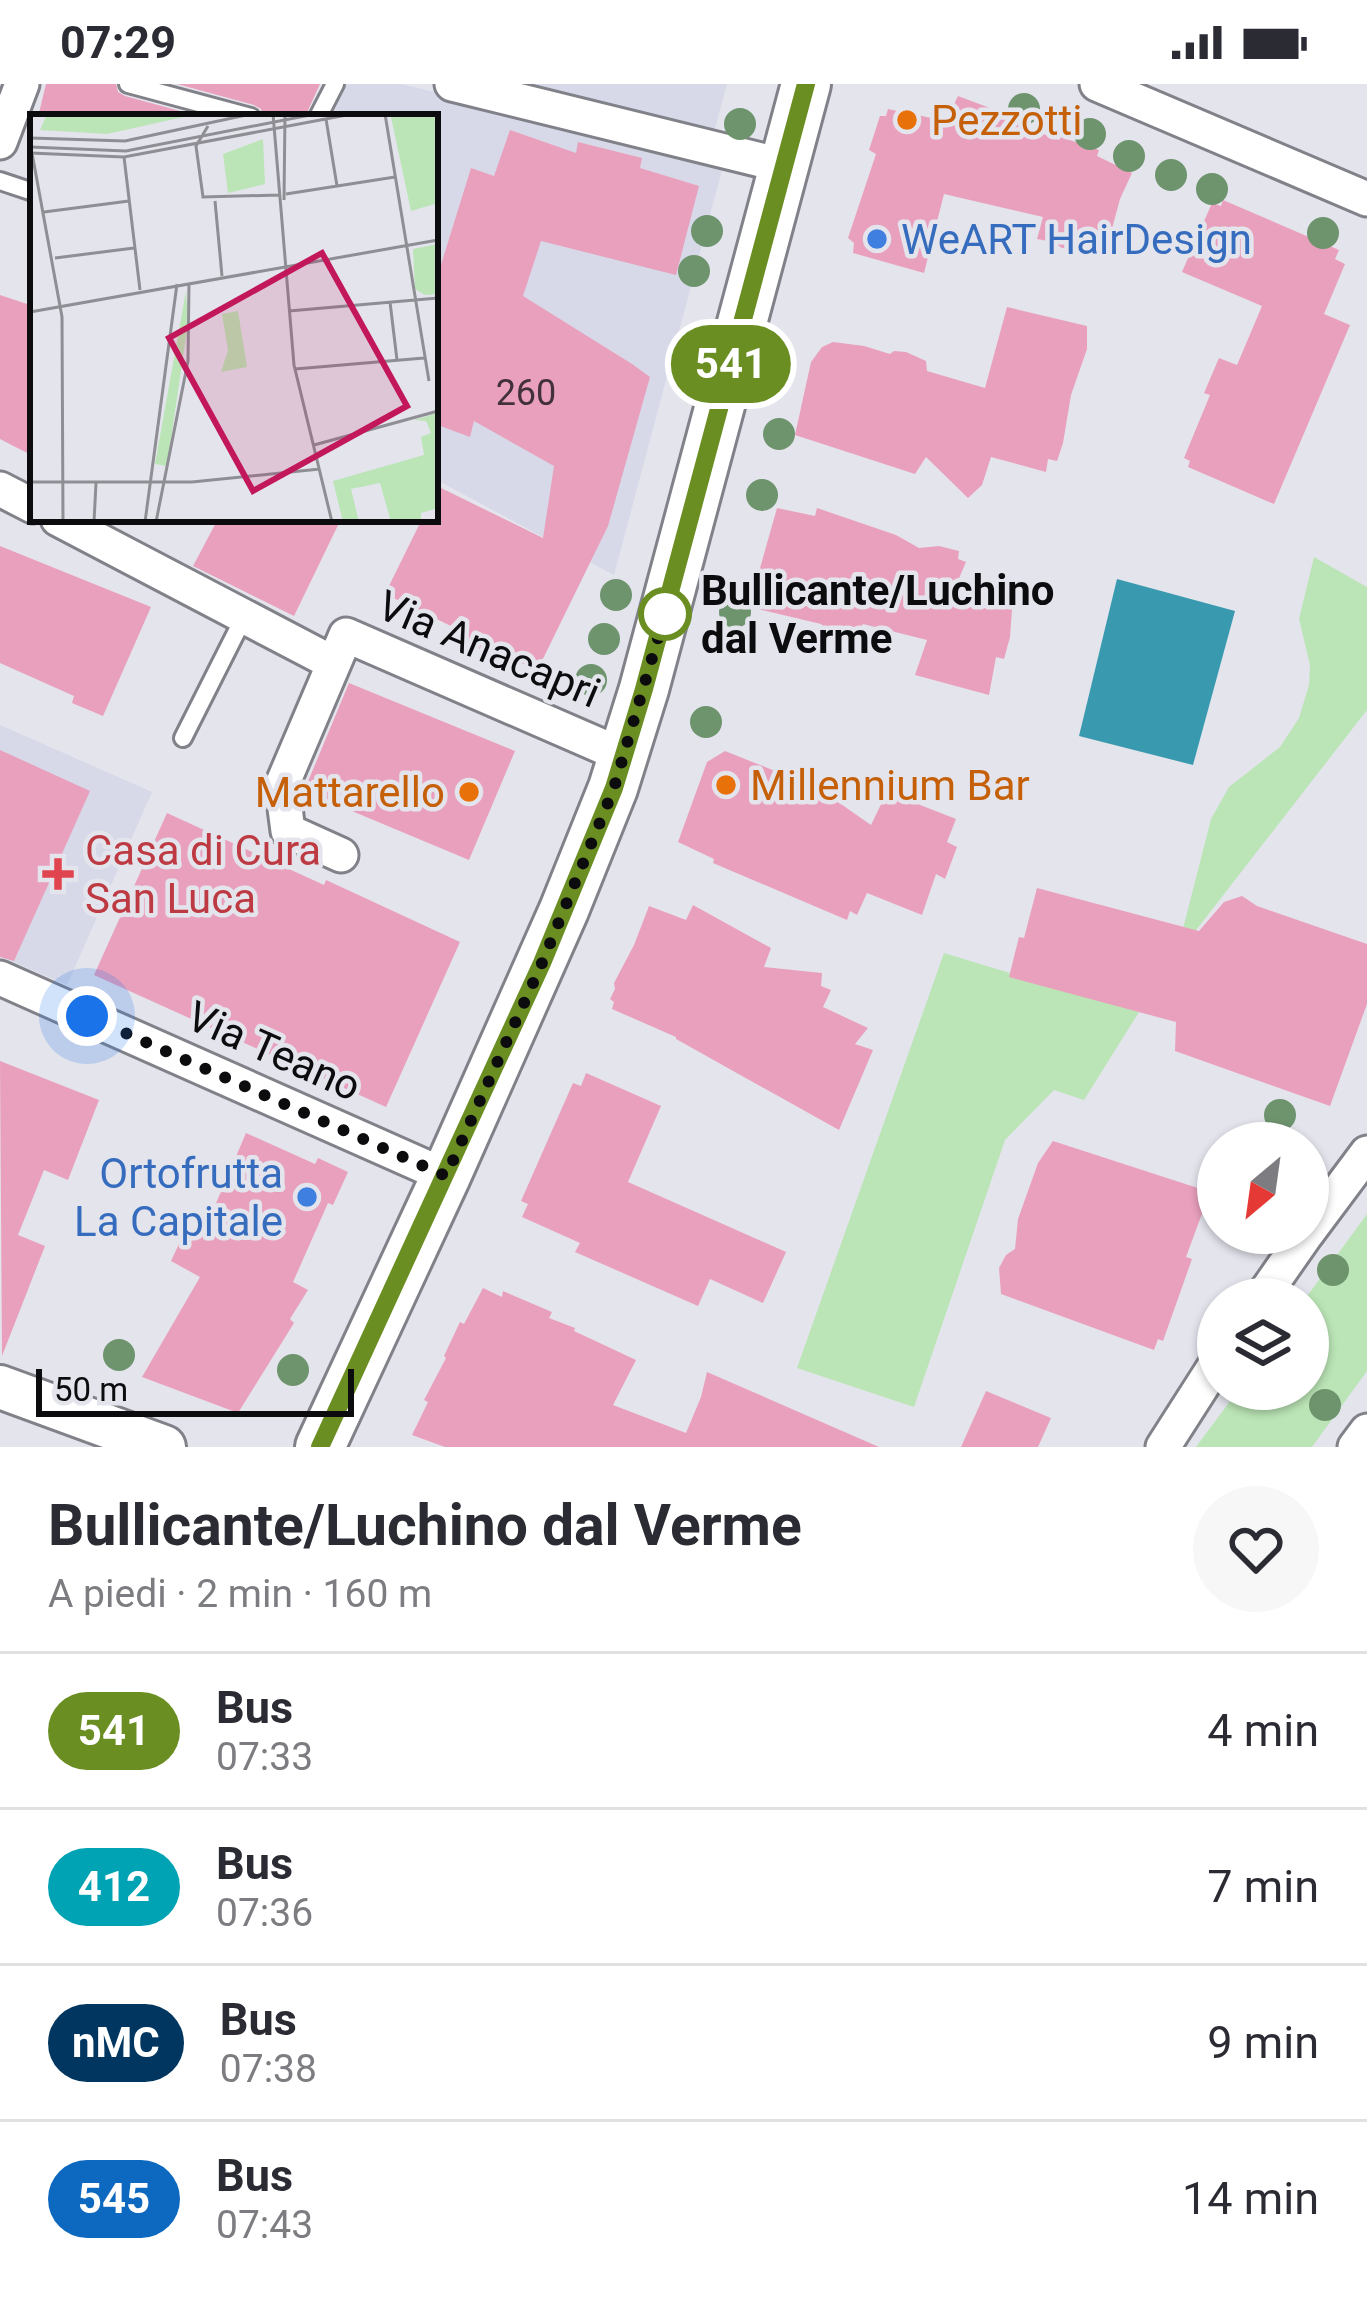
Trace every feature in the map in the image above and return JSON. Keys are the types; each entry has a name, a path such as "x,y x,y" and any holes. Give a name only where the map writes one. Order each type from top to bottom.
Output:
{"main road":[{"path":"320,1447 564,910 624,756 806,84"}],"street":[{"path":"452,84 785,166"},
{"path":"1097,84 1367,199"},
{"path":"0,488 30,504"},
{"name":"Via Anacapri","path":"64,522 333,663"},
{"name":"Via Anacapri","path":"341,855 288,831 282,785 346,634 624,756"},
{"name":"Via Teano","path":"0,978 446,1176"},
{"path":"1329,1204 1367,1153"},
{"path":"0,1387 164,1447"},
{"path":"1163,1447 1197,1394"},
{"path":"1355,1447 1367,1431"}],"lane":[{"path":"128,84 240,114"},
{"path":"320,114 335,84"},
{"path":"0,181 30,191"},
{"path":"184,738 244,617"}],"shaded area":[{"path":"344,84 401,84 724,162 614,575 438,481 438,114 328,114"},
{"path":"520,84 727,84 714,132"},
{"name":"Casa di Cura San Luca","path":"0,725 152,792 67,985 0,956"}],"green space":[{"path":"1314,557 1367,587 1367,710 1176,956 1211,819 1229,787 1280,747 1299,718 1310,665 1299,619"},
{"path":"944,953 1139,1012 1084,1100 1054,1090 1005,1140 914,1407 797,1368"},
{"path":"1367,1214 1367,1371 1312,1447 1196,1447 1223,1410 1329,1410 1329,1278 1320,1278"}],"water":[{"path":"1117,579 1235,611 1193,765 1079,736"}],"building":[{"path":"46,84 116,84 125,96 191,114 39,114"},
{"path":"177,84 320,84 306,114 262,114 254,105"},
{"path":"958,96 1059,140 1099,150 1097,156 1132,173 1106,251 1062,248 1037,239 1043,217 944,194 924,273 853,253 854,243 848,238 876,154 869,150 880,116 886,116 888,109 946,121"},
{"path":"510,130 576,153 578,142 642,158 640,168 699,186 676,275 541,241 523,296 650,377 608,526 537,671 492,648 484,651 456,637 453,627 385,594 421,522 438,522 438,486 543,538 554,466 474,421 470,437 438,425 438,274 471,168 494,176"},
{"path":"1223,200 1339,250 1335,259 1345,264 1324,314 1350,325 1274,504 1188,467 1190,461 1184,458 1210,395 1204,393 1219,358 1237,365 1262,306 1182,272 1212,203 1221,206"},
{"path":"0,295 30,305 30,454 0,439"},
{"path":"1007,307 1087,326 1087,349 1071,395 1063,443 1057,461 1048,459 1046,472 991,457 982,485 968,498 926,457 915,474 795,435 811,362 822,347 833,342 890,354 906,352 926,361 927,371 985,388"},
{"path":"777,508 815,516 817,508 896,535 919,548 959,551 958,559 966,562 957,583 1013,596 1010,637 1004,659 996,657 989,695 915,675 927,640 863,624 855,639 821,624 749,607"},
{"path":"216,522 340,522 294,616 193,566"},
{"path":"0,546 151,607 103,716 72,703 74,696 0,663"},
{"path":"349,683 515,751 469,860 304,791"},
{"path":"0,750 90,791 14,961 0,957"},
{"path":"725,751 775,771 795,772 871,825 887,792 956,819 947,842 957,847 945,879 936,874 922,915 867,893 857,915 850,911 847,920 713,863 714,859 678,842 707,762"},
{"path":"167,813 460,942 386,1107 94,975"},
{"path":"1037,888 1199,931 1224,902 1242,896 1257,906 1367,944 1367,1004 1330,1106 1175,1051 1176,1022 1009,977"},
{"path":"693,905 771,948 764,967 822,973 821,986 831,990 823,1007 868,1028 855,1044 873,1050 839,1130 676,1037 612,1009 614,983 649,906 686,920"},
{"path":"0,1061 99,1100 68,1180 44,1170 18,1235 45,1246 2,1356"},
{"path":"586,1073 661,1106 628,1182 786,1252 763,1303 710,1279 698,1306 575,1252 580,1243 522,1217 528,1204 521,1201 573,1083 581,1086"},
{"path":"246,1133 315,1164 318,1158 348,1172 333,1205 328,1203 293,1282 308,1290 290,1319 294,1323 238,1413 142,1377 200,1277 171,1261 186,1229 202,1236"},
{"path":"1053,1141 1197,1188 1197,1227 1186,1257 1192,1259 1163,1341 1158,1339 1154,1350 1001,1294 999,1268 1015,1249 1018,1219 1038,1163"},
{"path":"483,1288 502,1297 503,1291 552,1312 549,1318 636,1360 613,1405 686,1433 707,1372 879,1447 445,1447 412,1435 460,1322 464,1324"},
{"path":"986,1391 1051,1418 1038,1447 961,1447"}],"bus line":[{"name":"541","path":"320,1447 521,1010 614,788 806,84"}],"place":[{"name":"Pezzotti","path":"907,120"},
{"name":"WeART HairDesign","path":"877,239"},
{"name":"Bullicante/Luchino dal Verme","path":"665,614"},
{"name":"Millennium Bar","path":"726,785"},
{"name":"Mattarello","path":"469,792"},
{"name":"Casa di Cura San Luca","path":"58,874"},
{"name":"Ortofrutta La Capitale","path":"307,1197"}],"route":[{"path":"87,1016 446,1176 614,788 665,614"}]}
